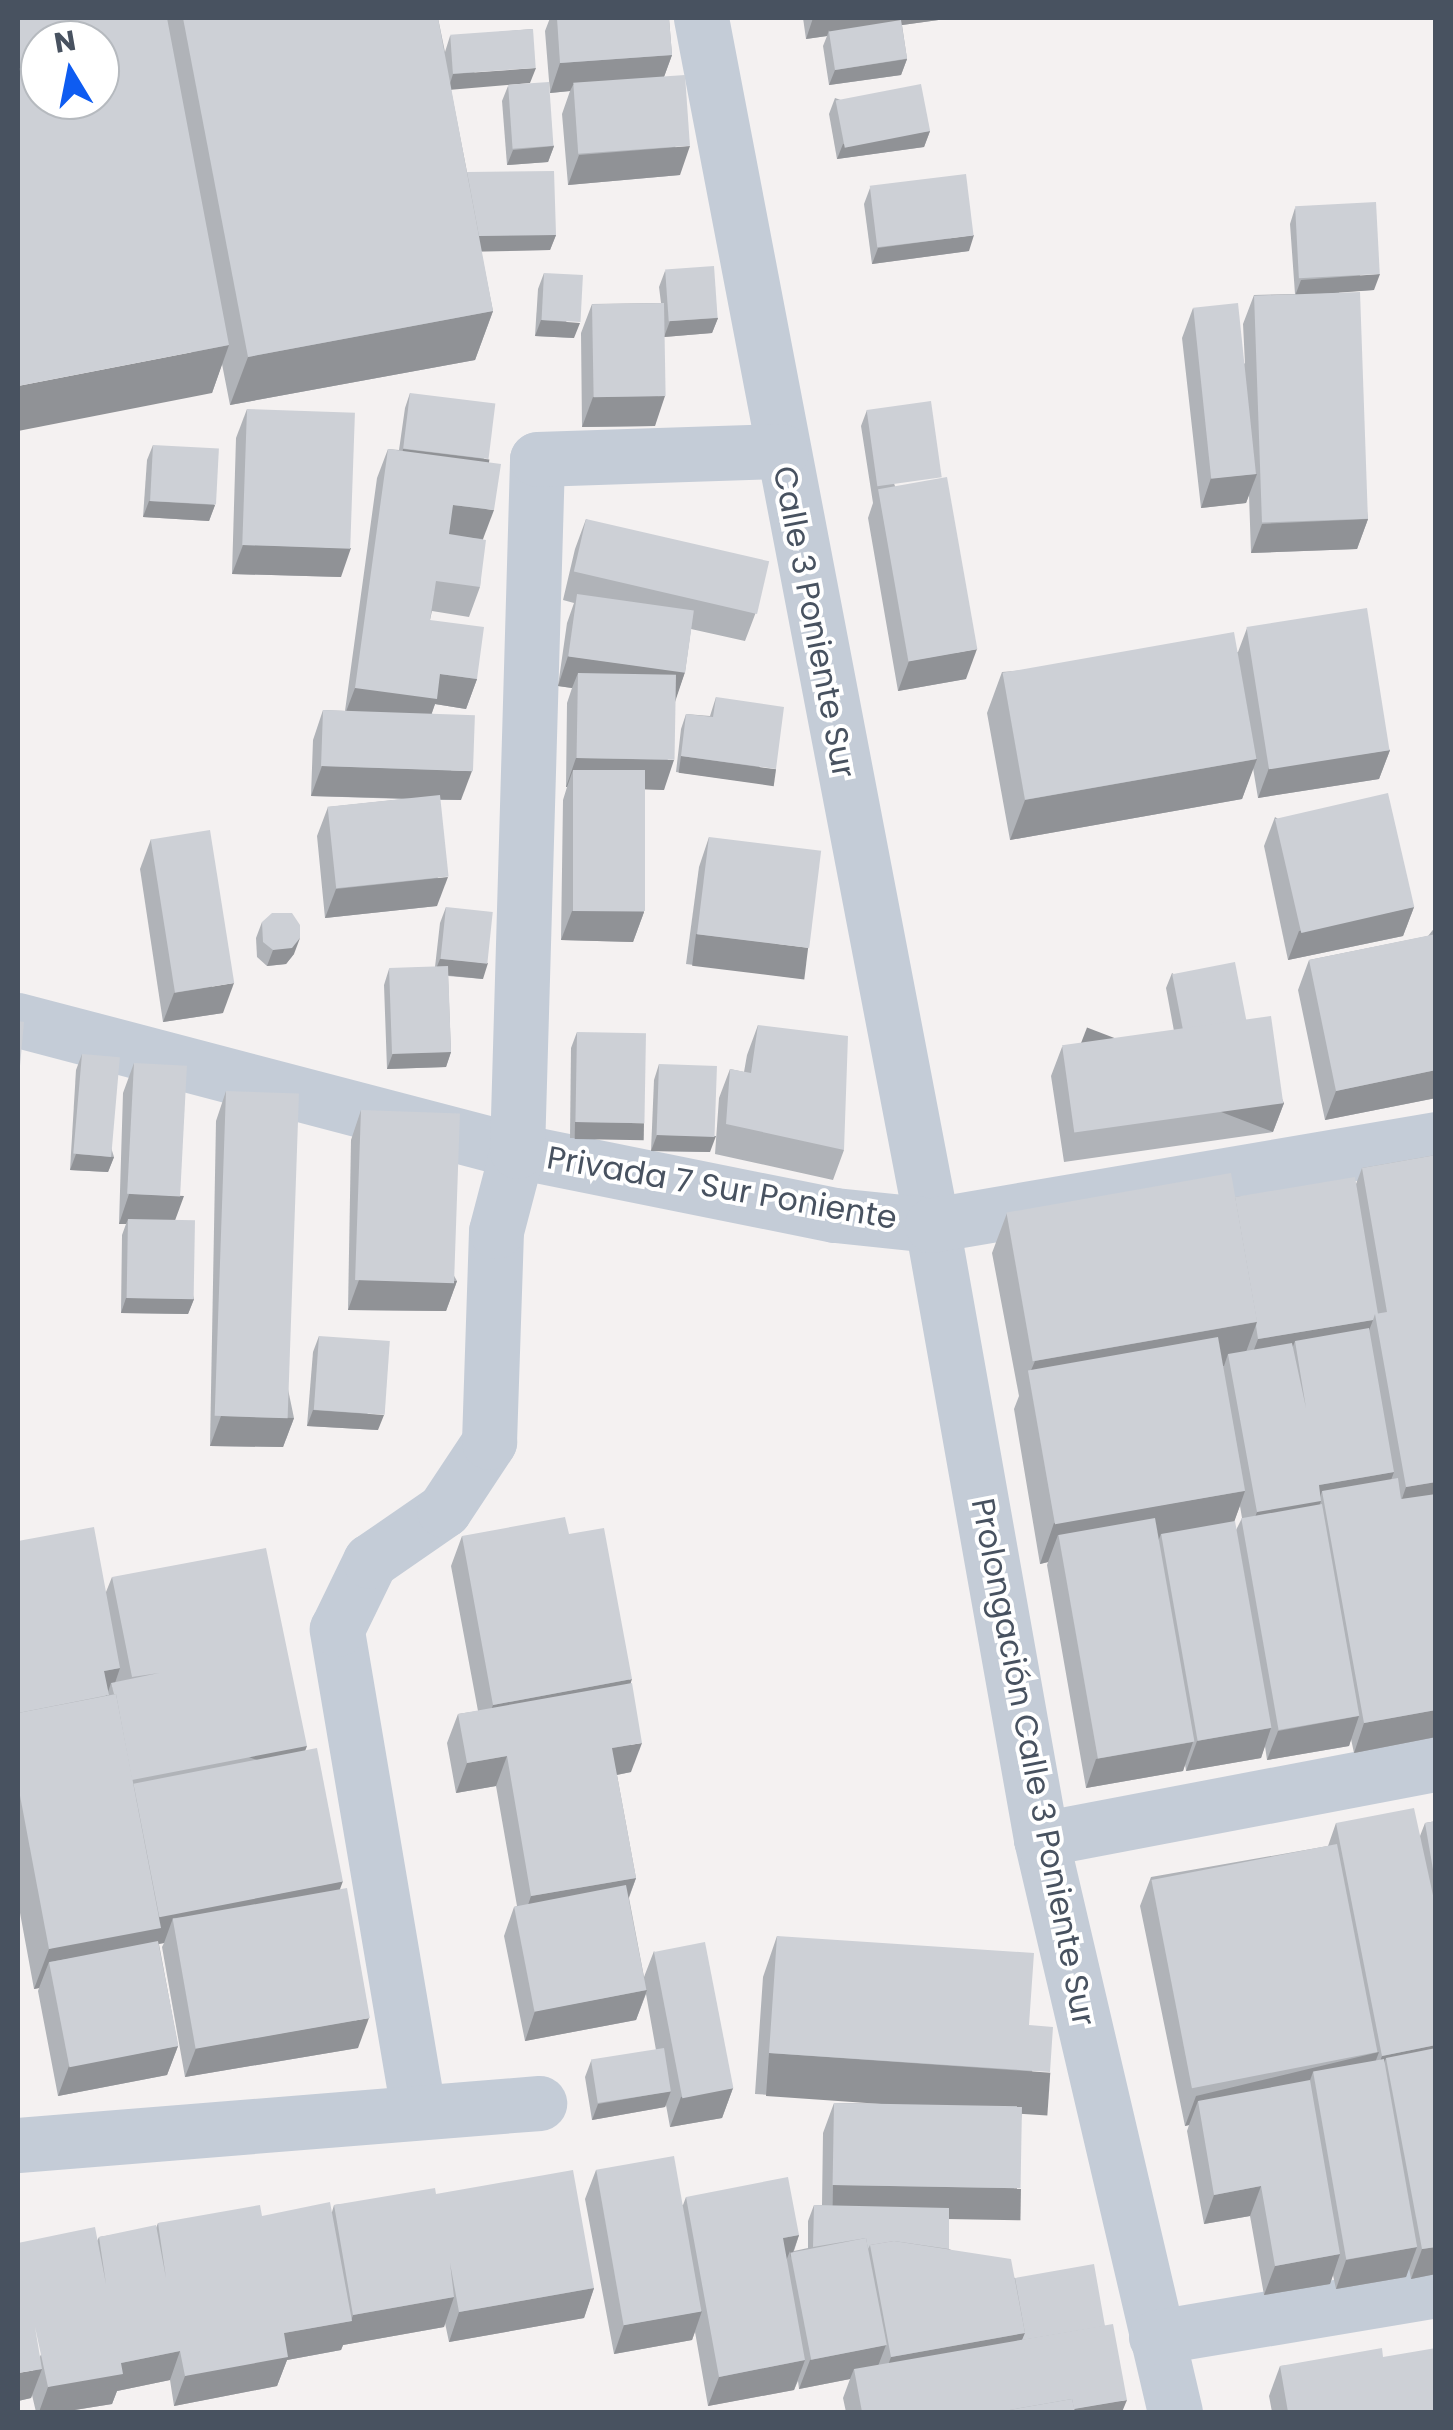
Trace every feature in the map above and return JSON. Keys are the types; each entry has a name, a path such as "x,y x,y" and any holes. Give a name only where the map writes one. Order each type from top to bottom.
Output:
{"street":[{"name":"Calle 3 Poniente Sur","path":"701,18 781,452 932,1225"},
{"path":"418,2110 337,1629 370,1561 444,1510 489,1442 496,1232 517,1151 536,460 781,452"},
{"name":"Privada 7 Sur Poniente","path":"18,1020 517,1151 835,1214 932,1225 1436,1139"},
{"name":"Prolongación Calle 3 Poniente Sur","path":"932,1225 1040,1839 1176,2412"},
{"path":"1040,1839 1436,1764"},
{"path":"18,2145 540,2103"},
{"path":"1156,2336 1436,2290"}],"building":[{"path":"18,18 167,18 229,345 18,386"},
{"path":"183,18 438,18 493,311 248,357"},
{"path":"557,18 669,18 672,55 560,63"},
{"path":"901,20 907,59 835,70 829,31"},
{"path":"533,29 536,68 453,74 450,35"},
{"path":"685,75 690,146 578,154 573,83"},
{"path":"549,82 553,146 513,149 508,85"},
{"path":"921,84 930,131 845,148 836,101"},
{"path":"554,171 556,235 479,236 467,172"},
{"path":"966,174 974,236 877,247 870,186"},
{"path":"1376,202 1380,274 1299,278 1295,206"},
{"path":"714,266 718,318 669,321 665,269"},
{"path":"544,273 583,275 580,322 542,320"},
{"path":"1360,292 1368,519 1262,523 1254,296"},
{"path":"664,303 666,396 594,397 592,304"},
{"path":"1238,303 1256,474 1211,479 1193,308"},
{"path":"410,393 495,403 489,459 403,449"},
{"path":"931,401 942,477 877,486 867,410"},
{"path":"247,409 355,413 350,549 242,545"},
{"path":"153,445 219,448 216,504 150,501"},
{"path":"388,449 501,464 494,510 453,505 449,534 486,540 480,587 436,581 430,620 484,627 477,679 440,674 437,699 355,688"},
{"path":"947,477 977,649 908,661 878,489"},
{"path":"586,519 769,561 757,614 574,572"},
{"path":"577,594 694,610 685,673 568,656"},
{"path":"1367,608 1390,750 1269,769 1247,627"},
{"path":"1234,632 1256,759 1025,800 1003,673"},
{"path":"578,673 676,675 675,760 577,758"},
{"path":"716,697 784,707 776,769 681,756 686,714 713,717"},
{"path":"323,710 475,715 473,771 321,766"},
{"path":"573,770 645,770 645,911 573,911"},
{"path":"1388,793 1414,907 1301,933 1275,819"},
{"path":"440,795 449,877 336,888 328,807"},
{"path":"210,830 234,983 175,992 151,839"},
{"path":"709,837 821,851 809,948 697,934"},
{"path":"446,907 493,912 487,964 441,959"},
{"path":"272,913 292,913 300,925 300,938 292,948 273,950 263,942 262,922"},
{"path":"1436,934 1436,1070 1336,1091 1309,960"},
{"path":"1235,962 1246,1020 1183,1032 1172,974"},
{"path":"448,966 451,1052 392,1054 389,968"},
{"path":"1271,1016 1283,1103 1074,1133 1062,1045"},
{"path":"18,1021 24,1022 18,1088"},
{"path":"758,1025 848,1036 844,1150 726,1124 730,1069 751,1073"},
{"path":"577,1032 646,1033 644,1123 575,1122"},
{"path":"82,1054 120,1057 111,1157 73,1154"},
{"path":"134,1063 187,1066 180,1197 127,1194"},
{"path":"659,1064 717,1066 714,1137 657,1135"},
{"path":"226,1091 299,1094 288,1418 215,1416"},
{"path":"361,1110 460,1113 454,1283 355,1280"},
{"path":"1436,1155 1436,1482 1406,1487 1375,1314 1387,1312 1362,1168"},
{"path":"1231,1173 1257,1322 1033,1361 1006,1213"},
{"path":"1355,1177 1378,1314 1373,1320 1258,1339 1235,1197"},
{"path":"128,1219 195,1220 194,1299 127,1298"},
{"path":"1369,1328 1394,1472 1319,1485 1321,1501 1257,1512 1228,1354 1292,1343 1306,1408 1295,1341"},
{"path":"319,1336 390,1341 385,1415 314,1410"},
{"path":"1218,1337 1245,1491 1055,1524 1028,1371"},
{"path":"1398,1478 1401,1499 1436,1494 1436,1710 1364,1723 1322,1491"},
{"path":"1322,1504 1359,1716 1279,1730 1241,1518"},
{"path":"565,1517 569,1534 604,1528 632,1679 493,1705 462,1536"},
{"path":"1155,1518 1194,1742 1098,1759 1058,1535"},
{"path":"1235,1521 1271,1728 1198,1741 1161,1534"},
{"path":"94,1527 120,1668 104,1671 109,1695 18,1713 18,1541"},
{"path":"266,1548 307,1746 132,1780 111,1683 159,1673 132,1677 112,1577"},
{"path":"632,1683 642,1743 612,1748 636,1878 531,1896 507,1756 467,1763 458,1714"},
{"path":"116,1694 161,1928 49,1949 18,1785 18,1713"},
{"path":"317,1748 343,1882 159,1917 133,1784"},
{"path":"1414,1808 1436,1909 1436,2045 1382,2056 1336,1823"},
{"path":"1436,1821 1436,1887 1425,1823"},
{"path":"1337,1844 1377,2052 1192,2088 1151,1880"},
{"path":"626,1885 646,1990 535,2012 514,1907"},
{"path":"347,1888 370,2018 196,2049 173,1919"},
{"path":"777,1936 1034,1953 1029,2025 1053,2027 1050,2072 769,2053"},
{"path":"158,1941 178,2046 69,2067 49,1962"},
{"path":"705,1942 733,2088 682,2098 654,1952"},
{"path":"664,2048 671,2091 598,2103 591,2060"},
{"path":"1436,2048 1436,2247 1422,2249 1386,2058"},
{"path":"1384,2059 1417,2247 1346,2260 1313,2072"},
{"path":"1310,2080 1340,2254 1275,2266 1261,2186 1214,2195 1198,2101"},
{"path":"834,2103 1022,2106 1021,2188 833,2185"},
{"path":"674,2156 701,2312 624,2325 596,2170"},
{"path":"573,2170 594,2288 459,2312 450,2263 454,2297 353,2315 334,2205 435,2188 436,2194"},
{"path":"788,2177 799,2235 783,2238 805,2360 719,2377 686,2197"},
{"path":"330,2202 352,2321 284,2333 288,2357 185,2376 180,2351 121,2363 123,2374 48,2387 35,2327 42,2369 18,2373 18,2243 95,2227 106,2284 99,2237 156,2225 166,2278 158,2223 260,2205 262,2216"},
{"path":"814,2205 949,2208 949,2249 894,2241 870,2245 868,2249 866,2238 813,2247"},
{"path":"866,2238 887,2345 811,2360 790,2253"},
{"path":"894,2241 1011,2259 1025,2333 891,2357 870,2245"},
{"path":"1094,2264 1105,2326 1022,2340 1025,2333 1015,2278"},
{"path":"1113,2324 1127,2400 1074,2409 1072,2399 998,2412 862,2412 854,2369"},
{"path":"1382,2348 1383,2357 1436,2348 1436,2412 1288,2412 1280,2366"},
{"path":"1072,2399 1075,2412 998,2412"}]}
